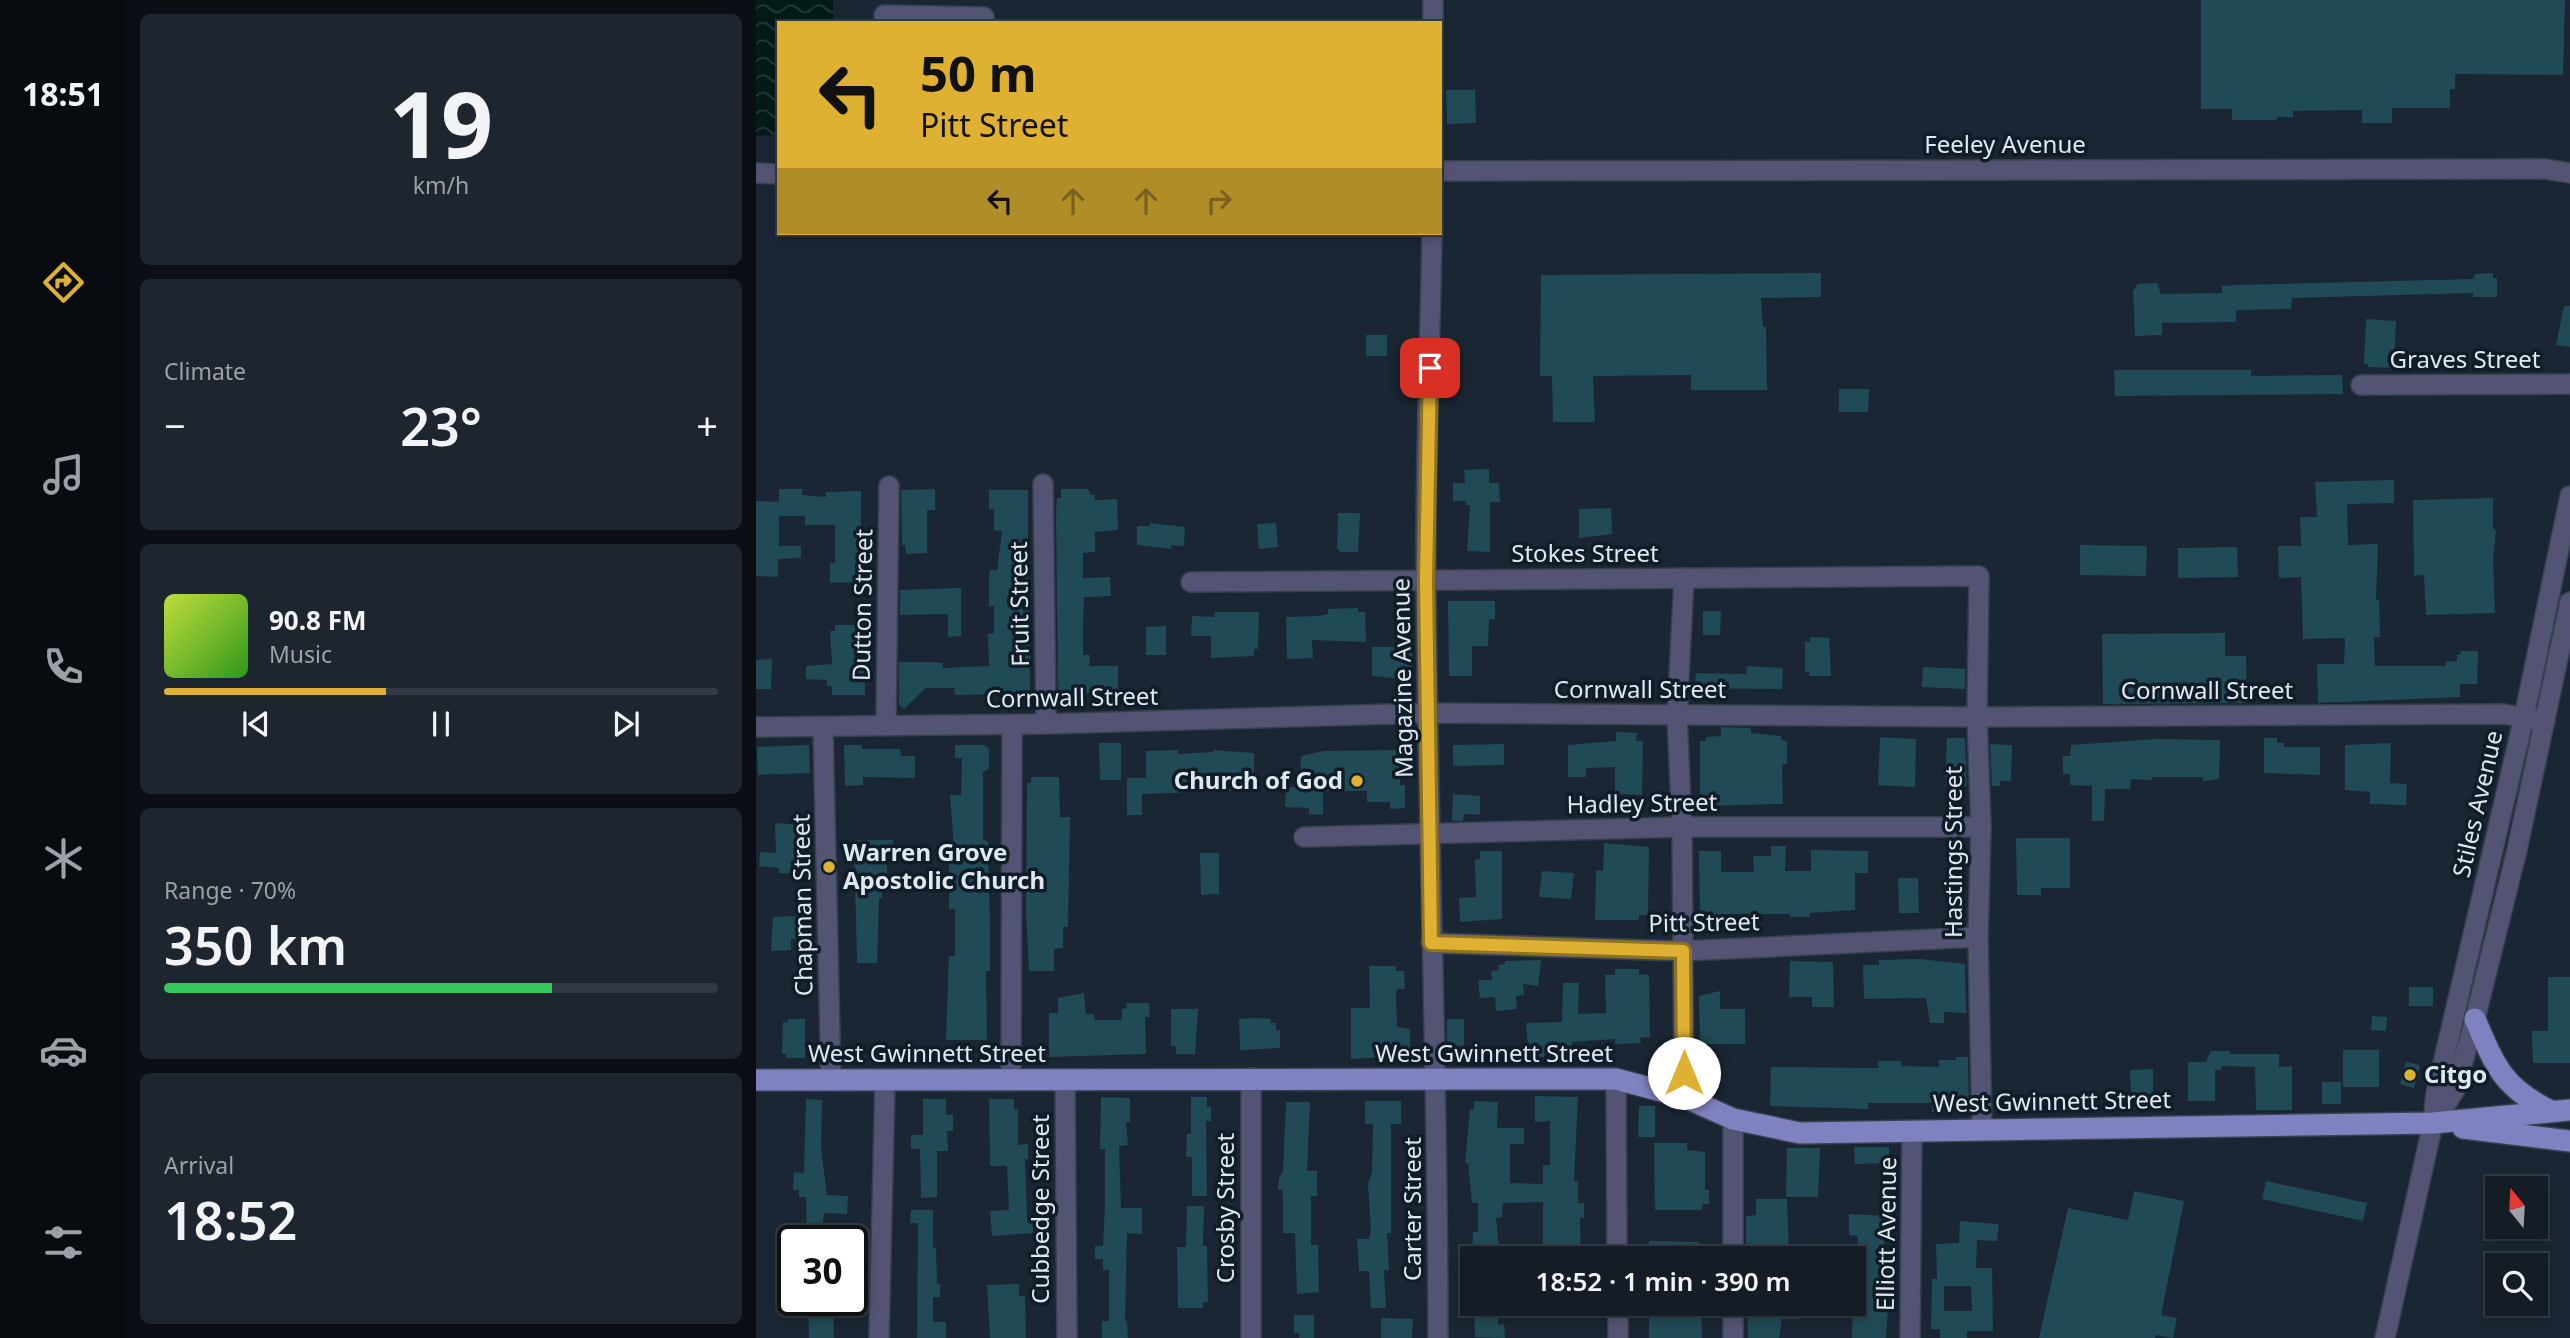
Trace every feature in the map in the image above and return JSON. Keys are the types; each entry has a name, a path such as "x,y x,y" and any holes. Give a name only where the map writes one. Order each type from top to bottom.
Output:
{"main road":[{"path":"2475,1019 2494,1064 2522,1097 2560,1111"},
{"name":"West Gwinnett Street","path":"756,1080 885,1082 1251,1078 1616,1079 1684,1097 1733,1119 1800,1133 2434,1123 2560,1111"},
{"name":"West Gwinnett Street","path":"2434,1123 2545,1140 2570,1140"}],"street":[{"path":"1433,0 1433,21"},
{"path":"884,15 954,13 984,17"},
{"name":"Feeley Avenue","path":"1442,170 2545,169 2570,173"},
{"path":"756,173 777,174"},
{"name":"Magazine Avenue","path":"1432,235 1426,580 1431,943 1437,1080"},
{"name":"Graves Street","path":"2361,385 2570,383"},
{"name":"Fruit Street","path":"1043,484 1046,724"},
{"name":"Dutton Street","path":"886,724 889,486"},
{"name":"Stiles Avenue","path":"2385,1338 2434,1123 2436,1093 2524,717 2570,496"},
{"name":"Stokes Street","path":"1191,582 1979,576"},
{"name":"Hastings Street","path":"1979,576 1977,717 1981,827 1978,937 1982,1129"},
{"path":"1684,578 1677,715 1682,827 1684,1097"},
{"name":"Stiles Avenue","path":"2434,1123 2455,1090 2475,1019 2545,722 2570,602"},
{"name":"Cornwall Street","path":"756,727 1012,725 1428,713 1977,717 2504,714 2545,722"},
{"path":"1011,1080 1012,725"},
{"name":"Chapman Street","path":"823,728 831,1080"},
{"name":"Hadley Street","path":"1304,837 1682,827 1981,827"},
{"name":"Pitt Street","path":"1431,943 1683,951 1978,937"},
{"name":"Crosby Street","path":"1251,1078 1251,1338"},
{"path":"1616,1079 1617,1246"},
{"name":"Cubbedge Street","path":"1065,1080 1067,1338"},
{"name":"Carter Street","path":"1437,1080 1438,1338"},
{"path":"879,1338 885,1082"},
{"path":"1733,1119 1733,1246"},
{"name":"Elliott Avenue","path":"1910,1338 1912,1131"},
{"path":"1618,1316 1618,1338"},
{"path":"1733,1316 1733,1338"}],"water":[{"path":"756,0 833,0 833,21 777,21 777,135 756,136"}],"building":[{"path":"2201,0 2565,0 2563,75 2455,74 2455,89 2450,89 2450,108 2392,108 2392,123 2362,123 2362,110 2293,111 2293,117 2277,117 2277,120 2232,120 2232,109 2201,109"},
{"path":"1446,90 1475,90 1476,123 1447,124"},
{"path":"1821,273 1821,297 1761,298 1763,327 1766,327 1767,390 1691,390 1691,375 1593,376 1595,422 1553,422 1552,376 1540,376 1541,275"},
{"path":"2493,273 2493,278 2497,278 2497,297 2473,297 2473,293 2292,298 2291,309 2236,310 2236,322 2162,323 2162,335 2135,336 2133,291 2138,284 2157,283 2161,294 2222,293 2222,286 2473,279 2475,274"},
{"path":"2564,306 2570,306 2570,347 2556,345"},
{"path":"2366,319 2396,321 2394,368 2368,367 2368,364 2364,364"},
{"path":"1366,335 1387,335 1387,356 1366,356"},
{"path":"2114,370 2251,370 2251,376 2342,375 2343,394 2115,396"},
{"path":"1839,389 1869,389 1868,412 1839,412"},
{"path":"1489,469 1489,483 1499,483 1500,502 1490,502 1490,552 1467,551 1470,505 1466,505 1466,501 1453,501 1453,483 1465,483 1464,470"},
{"path":"2394,480 2394,503 2347,504 2348,545 2378,544 2376,600 2379,600 2380,637 2374,637 2375,666 2445,666 2445,662 2457,661 2457,655 2461,654 2461,651 2478,651 2477,684 2460,684 2460,697 2318,703 2317,664 2344,664 2345,638 2303,639 2301,577 2279,578 2278,546 2301,546 2300,517 2317,517 2315,482"},
{"path":"779,489 802,489 802,495 826,497 826,492 861,491 861,573 857,573 857,582 830,583 830,563 835,563 835,525 805,525 805,516 779,516 779,546 801,546 801,558 778,559 778,577 756,576 756,501 779,502"},
{"path":"935,489 935,510 927,510 927,553 906,554 905,545 902,545 901,490"},
{"path":"1061,489 1088,489 1091,495 1095,495 1095,500 1117,499 1118,530 1095,532 1095,552 1083,553 1083,578 1110,577 1111,596 1084,597 1083,620 1083,655 1090,655 1089,666 1118,666 1118,689 1109,689 1109,694 1058,693 1056,512"},
{"path":"989,490 1028,490 1028,581 1025,581 1025,606 1029,606 1030,694 955,695 954,688 926,688 904,709 899,704 899,662 943,663 943,668 989,666 988,634 994,633 994,606 989,606 989,577 990,570 997,570 1002,531 994,530 994,509 989,509"},
{"path":"2493,498 2493,527 2496,531 2493,559 2495,613 2426,615 2424,575 2414,576 2413,500"},
{"path":"1611,508 1612,534 1579,538 1579,509"},
{"path":"1338,513 1360,513 1358,552 1340,552 1337,548"},
{"path":"1150,523 1185,527 1184,546 1171,545 1171,549 1137,545 1137,526 1150,526"},
{"path":"1276,523 1278,547 1259,549 1257,524"},
{"path":"2080,545 2147,546 2146,576 2080,575"},
{"path":"2237,547 2238,577 2178,578 2178,548"},
{"path":"961,588 961,636 948,637 948,614 900,615 900,590"},
{"path":"1448,601 1495,601 1495,619 1489,619 1488,646 1472,646 1472,676 1449,676"},
{"path":"1358,608 1358,612 1365,612 1366,642 1312,640 1313,658 1287,659 1286,617 1320,616 1328,614 1328,609"},
{"path":"1703,611 1721,611 1720,635 1703,635"},
{"path":"1215,612 1259,612 1258,649 1254,649 1254,656 1211,658 1211,636 1191,636 1192,616 1214,617"},
{"path":"835,625 868,625 865,695 832,695 832,686 827,686 827,680 806,679 806,666 832,664 830,631 835,631"},
{"path":"1166,626 1166,655 1146,655 1146,627"},
{"path":"2225,633 2225,656 2246,656 2247,703 2103,704 2102,634"},
{"path":"1810,637 1829,638 1831,676 1809,676 1809,672 1805,672 1805,642 1810,642"},
{"path":"1372,647 1396,647 1396,653 1412,653 1412,680 1372,676"},
{"path":"772,659 771,689 756,689 756,660"},
{"path":"1747,666 1783,668 1782,689 1695,688 1696,673 1746,674"},
{"path":"1923,667 1965,669 1965,689 1922,687"},
{"path":"1721,727 1751,728 1751,733 1781,736 1781,740 1787,741 1787,764 1782,764 1783,804 1705,806 1705,803 1700,803 1700,741 1706,741 1706,737 1721,736"},
{"path":"1616,732 1637,733 1636,741 1643,741 1642,795 1615,794 1615,767 1586,768 1586,777 1568,777 1568,745 1616,741"},
{"path":"1880,737 1916,739 1915,787 1878,785"},
{"path":"1947,738 1965,738 1967,786 1945,786"},
{"path":"2264,738 2277,738 2277,743 2284,743 2284,747 2320,747 2320,775 2264,773"},
{"path":"2157,739 2220,740 2219,779 2131,779 2130,789 2105,789 2104,821 2092,821 2092,786 2070,785 2070,774 2063,774 2063,756 2070,756 2071,745"},
{"path":"1099,743 1121,743 1121,780 1100,780"},
{"path":"2391,743 2390,783 2407,784 2406,805 2370,804 2370,792 2345,790 2345,745"},
{"path":"1504,744 1504,765 1453,766 1453,745"},
{"path":"1990,744 2012,745 2011,781 2000,781 2000,786 1992,786"},
{"path":"809,745 810,773 758,775 757,747"},
{"path":"844,745 862,745 862,749 900,749 901,756 915,756 915,778 863,777 863,785 845,786"},
{"path":"955,745 985,745 989,749 989,768 983,772 983,839 988,842 990,930 990,971 986,971 987,1040 946,1040 949,956 955,956 955,909 949,909 949,848 954,848 950,795 961,795 962,758 955,758"},
{"path":"1178,750 1178,754 1213,750 1254,753 1254,790 1142,794 1142,815 1127,815 1127,778 1146,778 1146,751"},
{"path":"1400,750 1400,785 1405,785 1405,808 1390,809 1390,802 1367,802 1367,791 1323,791 1323,815 1309,814 1309,808 1285,807 1286,787 1300,787 1301,756 1324,751"},
{"path":"1031,777 1059,777 1060,817 1070,817 1068,927 1063,927 1063,948 1054,949 1054,971 1029,971 1026,911 1027,783 1031,783"},
{"path":"1453,794 1480,796 1480,815 1464,814 1463,821 1452,821"},
{"path":"775,823 808,826 808,874 779,873 779,868 759,866 760,852 776,853"},
{"path":"2016,838 2070,838 2070,888 2041,888 2041,895 2017,895"},
{"path":"854,840 893,840 893,858 887,858 887,882 882,882 882,898 879,898 877,963 857,963"},
{"path":"1604,843 1649,847 1648,915 1639,915 1639,920 1595,920 1596,870 1603,871"},
{"path":"1771,846 1786,846 1785,871 1811,871 1811,850 1868,851 1868,873 1855,873 1855,910 1810,913 1810,917 1790,917 1790,914 1721,914 1721,920 1700,920 1699,851 1721,851 1721,872 1754,872 1753,856 1771,856"},
{"path":"1480,851 1502,851 1502,919 1460,922 1459,898 1476,897 1475,860 1480,859"},
{"path":"1200,853 1219,853 1219,894 1201,895"},
{"path":"1542,871 1574,873 1571,899 1539,897"},
{"path":"1898,878 1918,878 1919,913 1899,913"},
{"path":"796,916 797,939 791,939 791,950 771,951 773,917"},
{"path":"1920,959 1965,964 1966,1013 1944,1012 1944,1023 1930,1023 1926,998 1864,999 1863,965 1879,965 1879,960"},
{"path":"1541,960 1538,986 1523,984 1524,995 1516,996 1517,1009 1496,1011 1495,997 1480,998 1478,980 1492,980 1491,971 1499,970 1498,965 1505,964 1505,961"},
{"path":"1790,961 1833,962 1834,1007 1812,1007 1812,997 1789,997"},
{"path":"1369,966 1396,966 1396,971 1404,971 1405,989 1397,989 1396,994 1397,1027 1410,1029 1410,1052 1406,1052 1405,1056 1351,1059 1351,1008 1370,1008"},
{"path":"1615,969 1639,969 1639,974 1649,975 1650,1037 1640,1038 1641,1043 1615,1044 1615,1039 1572,1042 1572,1046 1546,1047 1544,1057 1529,1057 1526,1023 1562,1022 1563,983 1579,983 1578,1014 1606,1013 1605,975 1615,975"},
{"path":"2548,977 2570,977 2570,1063 2533,1063 2532,1031 2548,1031"},
{"path":"2409,987 2433,987 2433,1006 2409,1006"},
{"path":"1720,991 1720,1009 1745,1009 1745,1044 1700,1044 1699,996"},
{"path":"1084,993 1086,1014 1094,1014 1094,1020 1122,1020 1122,1009 1127,1008 1126,1003 1149,1003 1150,1017 1145,1017 1146,1054 1049,1057 1049,1013 1058,1013 1058,998"},
{"path":"1171,1009 1198,1009 1195,1054 1176,1054 1176,1046 1171,1046"},
{"path":"2372,1016 2387,1017 2386,1031 2371,1030"},
{"path":"788,1019 805,1019 805,1058 786,1058 786,1054 782,1054 783,1022 788,1022"},
{"path":"1239,1019 1271,1019 1270,1023 1276,1023 1276,1030 1280,1030 1280,1048 1240,1050"},
{"path":"1447,1019 1464,1019 1464,1052 1447,1052"},
{"path":"2343,1050 2379,1050 2379,1087 2343,1087"},
{"path":"2211,1051 2230,1051 2230,1054 2279,1054 2279,1067 2292,1066 2292,1110 2256,1110 2255,1067 2222,1066 2221,1070 2215,1070 2215,1101 2188,1101 2188,1062 2206,1062"},
{"path":"1956,1057 1968,1057 1969,1113 1932,1112 1932,1103 1868,1103 1868,1109 1770,1106 1771,1067 1878,1068 1878,1061 1901,1061 1901,1066 1939,1067 1939,1060 1956,1060"},
{"name":"Citgo","path":"2406,1062 2420,1065 2414,1088 2400,1084"},
{"path":"2153,1069 2153,1105 2150,1109 2132,1109 2130,1070"},
{"path":"2322,1082 2341,1082 2341,1104 2322,1104"},
{"path":"1535,1096 1578,1097 1574,1181 1578,1181 1578,1203 1584,1203 1584,1218 1580,1218 1581,1246 1543,1246 1543,1202 1503,1203 1502,1217 1496,1218 1499,1246 1472,1246 1473,1232 1478,1232 1478,1203 1472,1203 1468,1163 1465,1163 1470,1109 1474,1109 1474,1101 1498,1102 1497,1128 1524,1128 1524,1144 1510,1144 1510,1183 1543,1184 1543,1165 1550,1165 1550,1121 1535,1122"},
{"path":"1101,1097 1130,1098 1130,1122 1126,1122 1128,1145 1119,1146 1121,1208 1142,1208 1142,1234 1127,1233 1125,1321 1128,1338 1102,1338 1102,1321 1109,1321 1109,1270 1103,1270 1103,1259 1095,1259 1095,1246 1103,1246 1105,1205 1105,1149 1100,1149"},
{"path":"1191,1097 1207,1097 1207,1107 1211,1107 1211,1121 1206,1121 1207,1196 1192,1196 1192,1157 1186,1157 1187,1134 1191,1134"},
{"path":"806,1099 822,1100 821,1148 827,1195 848,1196 847,1214 824,1213 822,1225 807,1225 806,1197 799,1197 799,1190 793,1190 794,1172 804,1173"},
{"path":"923,1099 946,1099 946,1115 953,1114 953,1131 947,1131 948,1151 937,1151 937,1197 921,1198 920,1149 911,1149 911,1135 923,1135"},
{"path":"989,1099 1014,1099 1014,1109 1018,1109 1018,1145 1028,1144 1028,1159 1025,1159 1027,1217 1032,1217 1033,1233 992,1236 990,1211 1009,1210 1007,1166 990,1166"},
{"path":"1365,1101 1401,1101 1401,1124 1391,1124 1391,1233 1387,1233 1389,1270 1384,1270 1386,1308 1371,1308 1369,1271 1359,1271 1357,1239 1369,1239 1371,1230 1368,1184 1372,1172 1373,1124 1365,1124"},
{"path":"1286,1102 1310,1102 1307,1171 1317,1171 1317,1196 1311,1196 1311,1245 1318,1245 1319,1292 1297,1294 1295,1233 1283,1233 1283,1196 1282,1190 1278,1190 1283,1171"},
{"path":"1639,1106 1655,1106 1655,1137 1638,1137"},
{"path":"1654,1143 1687,1143 1687,1150 1705,1152 1705,1190 1709,1190 1709,1204 1702,1204 1702,1210 1655,1210"},
{"path":"1854,1147 1889,1147 1889,1163 1855,1164"},
{"path":"1787,1148 1820,1148 1818,1197 1786,1197"},
{"path":"2266,1181 2367,1203 2363,1221 2262,1199"},
{"path":"2134,1191 2184,1201 2161,1315 2177,1318 2173,1338 2156,1335 2155,1338 2039,1338 2068,1208 2128,1220"},
{"path":"1756,1199 1787,1199 1789,1246 1746,1246 1746,1216 1756,1215"},
{"path":"1187,1206 1204,1206 1203,1246 1207,1246 1208,1302 1203,1302 1203,1308 1178,1308 1177,1247 1186,1247"},
{"path":"911,1210 933,1210 933,1248 936,1247 940,1297 933,1297 933,1322 946,1322 946,1338 917,1338 918,1223 910,1223"},
{"path":"1849,1214 1888,1216 1882,1258 1891,1260 1886,1338 1852,1338 1853,1316 1866,1316 1866,1246 1858,1246 1858,1236 1849,1235"},
{"path":"1960,1221 1999,1224 1997,1241 1977,1240 1976,1268 1992,1268 1993,1331 1967,1331 1967,1338 1940,1338 1940,1329 1931,1329 1932,1279 1937,1279 1936,1244 1959,1243","holes":["1944,1286 1971,1286 1972,1311 1944,1311"]},
{"path":"1649,1241 1699,1242 1699,1246 1649,1246"},
{"path":"1019,1284 1019,1296 1025,1296 1026,1338 990,1338 987,1285"},
{"path":"1294,1315 1314,1315 1314,1338 1299,1338 1299,1333 1294,1333"},
{"path":"808,1316 833,1316 834,1338 809,1338"},
{"path":"1474,1316 1498,1316 1498,1325 1504,1324 1505,1338 1475,1337"},
{"path":"1649,1316 1701,1316 1702,1338 1649,1338"},
{"path":"1747,1316 1801,1316 1801,1319 1782,1319 1779,1338 1748,1338"},
{"path":"1381,1318 1413,1319 1412,1338 1381,1338"}],"place":[{"name":"Church of God","path":"1357,781"},
{"name":"Warren Grove Apostolic Church","path":"829,867"},
{"name":"Citgo","path":"2410,1075"}],"route":[{"path":"1430,368 1426,580 1431,943 1683,951 1684,1073"}]}
